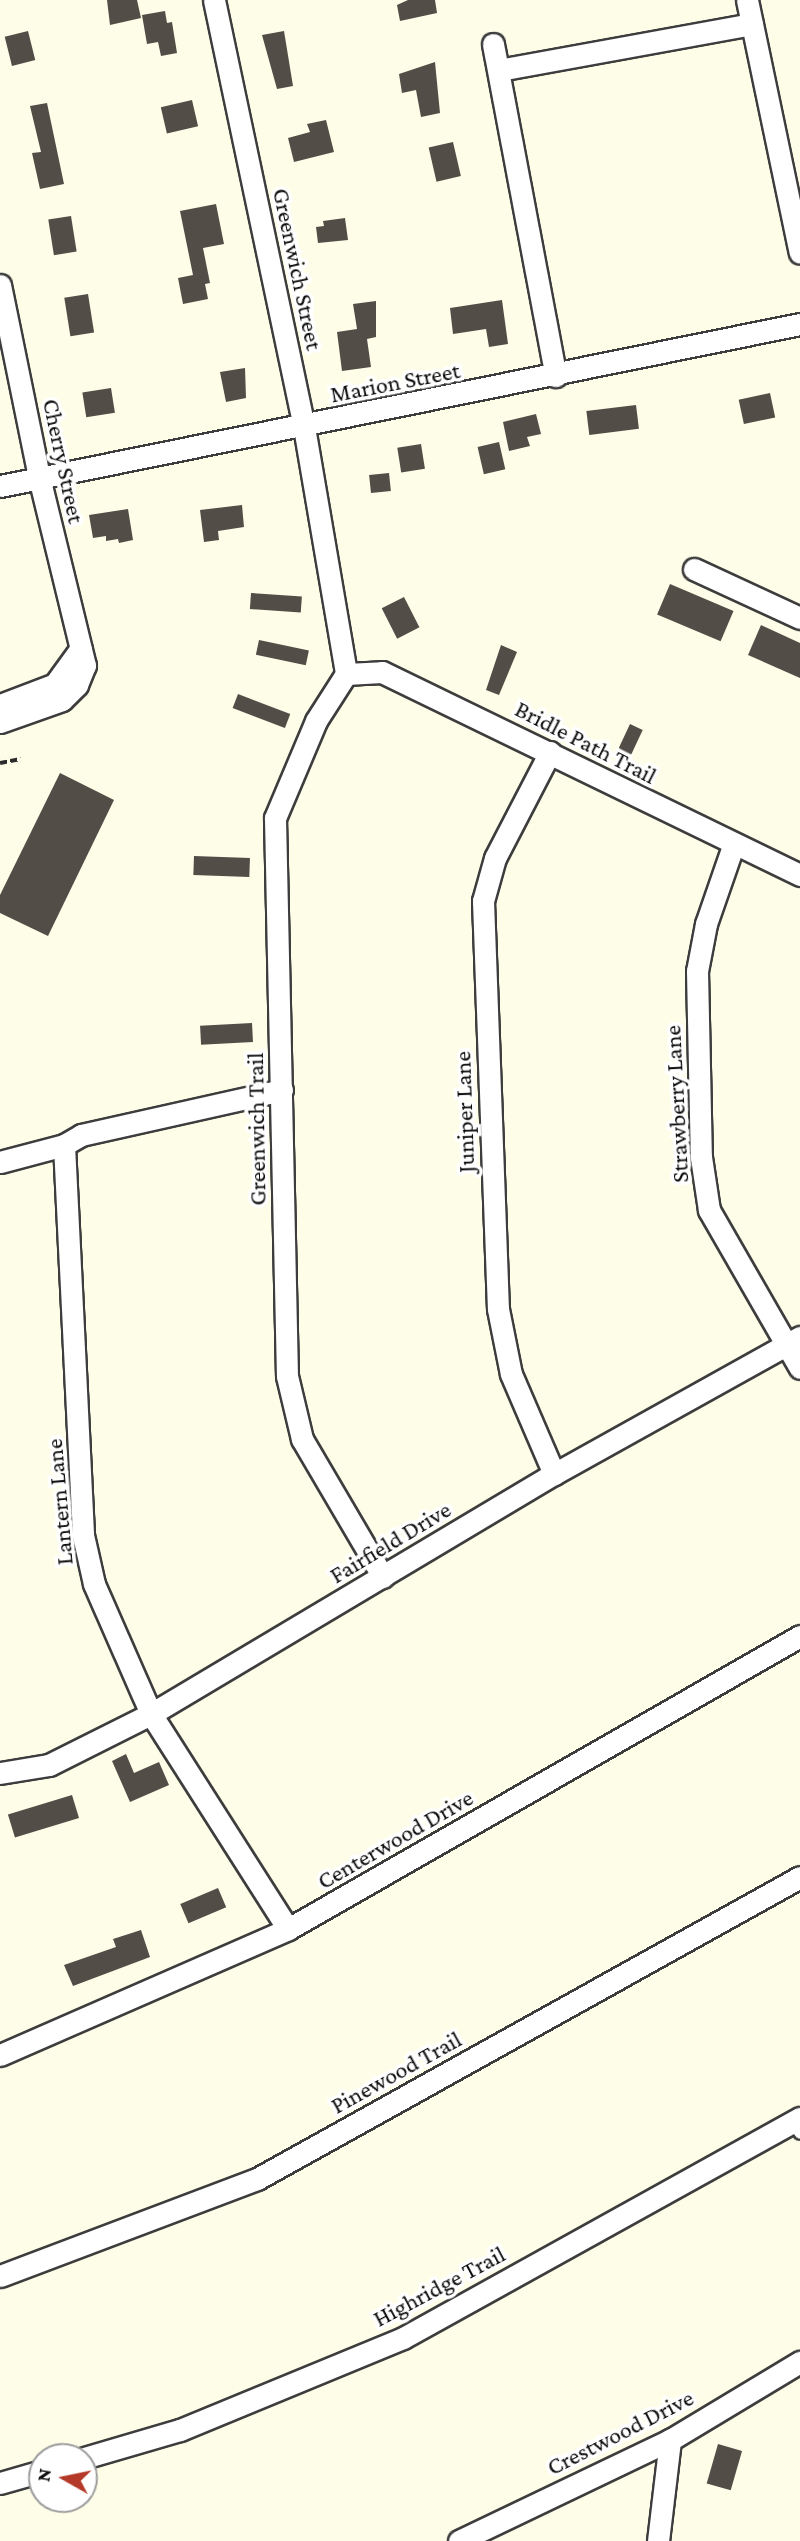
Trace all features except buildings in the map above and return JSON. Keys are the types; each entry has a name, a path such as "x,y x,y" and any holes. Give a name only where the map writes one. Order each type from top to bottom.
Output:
{"street":[{"name":"Greenwich Street","path":"214,0 304,427 346,674"},
{"path":"747,0 800,253"},
{"path":"499,70 752,23"},
{"path":"493,44 556,376"},
{"name":"Cherry Street","path":"0,285 39,477 85,665 77,685 62,700 0,722"},
{"name":"Marion Street","path":"0,486 556,376 800,324"},
{"path":"694,569 800,618"},
{"path":"0,705 54,684 81,649"},
{"name":"Bridle Path Trail","path":"346,674 382,672 550,752 733,846 800,875"},
{"name":"Greenwich Trail","path":"346,674 316,721 275,818 287,1376 302,1439 383,1577"},
{"name":"Juniper Lane","path":"550,752 495,858 483,901 498,1309 511,1374 554,1474"},
{"name":"Strawberry Lane","path":"733,846 706,924 697,971 701,1157 709,1210 793,1341 800,1368"},
{"path":"0,1162 64,1144 81,1135 282,1090"},
{"name":"Lantern Lane","path":"64,1144 83,1535 94,1584 151,1714 288,1929"},
{"name":"Fairfield Drive","path":"0,1773 49,1765 151,1714 554,1474 793,1341"},
{"name":"Centerwood Drive","path":"0,2054 288,1929 800,1636"},
{"name":"Pinewood Trail","path":"0,2276 257,2179 800,1877"},
{"name":"Highridge Trail","path":"98,2454 180,2430 403,2338 797,2125"},
{"name":"Crestwood Drive","path":"459,2541 670,2440 800,2362"},
{"path":"658,2541 670,2440"},
{"path":"0,2483 28,2474"}],"path":[{"path":"0,763 21,759"}]}
